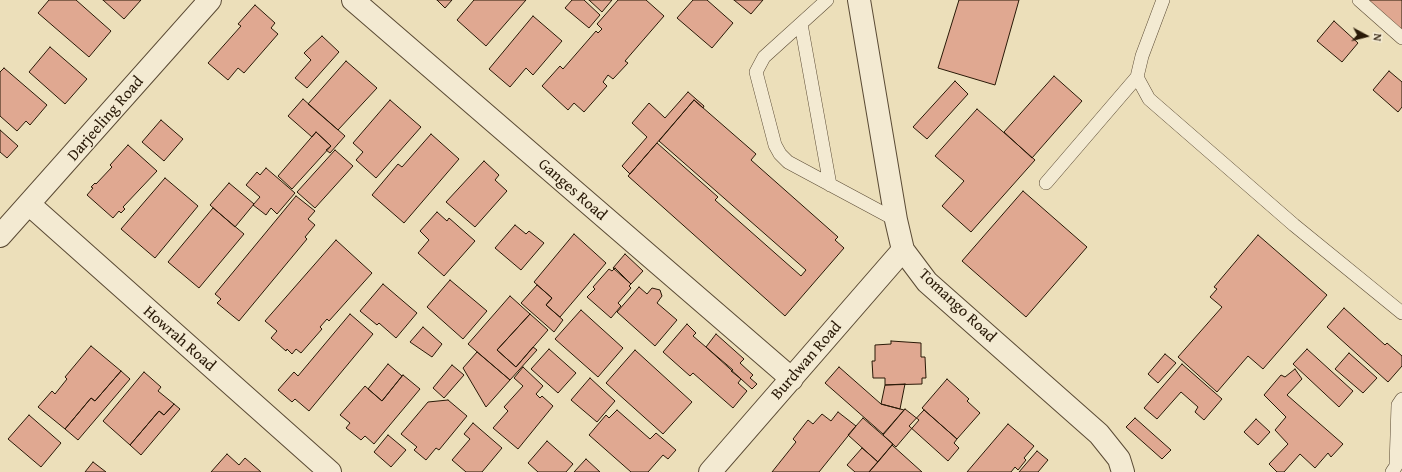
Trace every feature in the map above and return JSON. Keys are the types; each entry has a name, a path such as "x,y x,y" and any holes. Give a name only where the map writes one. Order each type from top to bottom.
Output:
{"street":[{"name":"Darjeeling Road","path":"0,236 30,205 210,0"},
{"name":"Ganges Road","path":"353,0 792,379"},
{"name":"Tomango Road","path":"859,0 896,220 903,250 927,282 1099,434 1119,459 1123,472"},
{"name":"Howrah Road","path":"30,205 330,472"},
{"name":"Burdwan Road","path":"710,472 903,250"}],"lane":[{"path":"827,0 764,57 756,72 775,145 780,154 788,162 896,220"},
{"path":"1046,183 1137,77 1142,56 1163,0"},
{"path":"1359,0 1402,38"},
{"path":"801,24 830,185"},
{"path":"1137,77 1149,100 1294,225 1402,313"},
{"path":"1392,472 1396,466 1398,405 1402,399"}],"building":[{"path":"49,0 76,0 111,31 89,57 38,13"},
{"path":"103,0 141,0 124,19"},
{"path":"437,0 452,0 445,8"},
{"path":"474,0 526,0 486,46 457,20"},
{"path":"572,0 584,0 600,15 589,28 565,8"},
{"path":"589,0 612,0 602,12"},
{"path":"618,0 646,0 664,16 625,61 628,63 613,79 608,75 603,82 607,86 584,112 574,103 568,110 542,86 560,66 563,69 596,31 598,33 602,29 597,24"},
{"path":"693,0 707,0 733,23 712,48 677,18"},
{"path":"734,0 763,0 751,14"},
{"path":"959,0 1019,0 995,85 938,68"},
{"path":"1365,0 1402,0 1402,32"},
{"path":"255,5 275,23 271,28 278,34 244,73 238,68 228,80 208,63 241,26 238,24"},
{"path":"533,16 562,41 533,75 526,68 510,87 489,69"},
{"path":"1334,21 1358,43 1342,62 1317,41"},
{"path":"322,36 339,52 307,88 295,78 311,60 304,53"},
{"path":"50,47 87,79 65,104 29,72"},
{"path":"346,61 377,88 338,130 308,104"},
{"path":"4,68 47,105 30,125 26,121 17,131 0,116 0,72"},
{"path":"1389,71 1402,82 1402,107 1398,112 1373,90"},
{"path":"1054,76 1082,101 1032,158 1004,132"},
{"path":"955,81 968,94 927,139 913,127"},
{"path":"688,92 704,106 703,108 694,100 630,174 622,166 647,137 632,123 649,103 665,118"},
{"path":"303,99 345,136 330,153 326,150 331,146 316,132 312,137 288,116"},
{"path":"390,100 421,127 376,178 356,160 363,152 353,143"},
{"path":"694,100 756,154 751,160 838,237 835,240 844,248 785,316 628,176 657,143 718,197 715,200 801,276 806,270 659,141"},
{"path":"977,109 1035,160 971,232 942,206 964,181 935,156"},
{"path":"161,120 183,139 164,161 142,142"},
{"path":"0,130 18,146 7,158 0,152"},
{"path":"316,132 331,146 292,189 278,176"},
{"path":"431,134 459,159 404,223 372,195 398,164 402,167"},
{"path":"128,145 157,171 123,207 125,209 121,213 119,211 113,218 87,195 93,188 91,187 95,183 96,184 112,167 110,165"},
{"path":"335,150 353,166 315,208 297,192"},
{"path":"484,161 499,175 495,180 507,191 475,227 446,202"},
{"path":"266,168 295,193 277,214 271,208 266,215 253,205 260,197 246,185 257,172 260,175"},
{"path":"165,178 198,206 155,258 121,229"},
{"path":"229,183 254,204 235,227 210,205"},
{"path":"1023,191 1087,247 1026,317 962,261"},
{"path":"296,196 315,211 308,219 315,225 305,237 307,239 239,321 217,303 221,299 215,294"},
{"path":"213,208 244,234 199,288 168,262"},
{"path":"437,212 447,221 449,218 475,241 444,276 418,253 429,240 420,231"},
{"path":"515,225 526,234 529,231 544,243 521,270 495,248"},
{"path":"574,234 606,263 560,317 546,305 552,298 534,282"},
{"path":"1258,235 1327,295 1263,369 1248,356 1217,392 1178,357 1222,307 1210,297 1217,289 1214,287"},
{"path":"336,240 372,273 329,321 327,319 320,327 322,329 301,353 296,349 292,354 287,349 286,351 271,338 277,331 265,321"},
{"path":"625,254 643,271 631,284 613,268"},
{"path":"615,268 631,284 629,286 631,288 618,303 621,306 611,318 587,297 595,289 593,287 609,269 612,271"},
{"path":"450,280 487,311 463,339 427,307"},
{"path":"383,284 417,313 396,338 379,323 377,325 360,311"},
{"path":"537,285 552,298 546,305 563,320 554,332 521,303"},
{"path":"639,287 647,294 652,288 660,290 662,296 657,303 677,320 655,346 617,312"},
{"path":"510,296 530,314 497,350 516,367 533,347 537,350 510,380 468,344"},
{"path":"1344,308 1385,345 1387,343 1402,356 1402,366 1388,382 1327,327"},
{"path":"581,310 623,348 598,377 555,339"},
{"path":"350,314 373,334 309,411 295,399 292,402 278,390 294,372 298,376"},
{"path":"530,314 548,330 516,367 497,350"},
{"path":"687,324 696,333 693,336 733,370 731,371 741,379 738,383 747,391 733,408 693,373 690,376 663,352"},
{"path":"423,327 442,344 432,357 410,342"},
{"path":"716,334 744,359 740,363 753,375 750,378 757,384 752,389 706,347"},
{"path":"891,341 921,343 921,357 925,357 926,378 922,378 922,384 885,385 885,378 873,378 872,361 875,361 875,345 891,344"},
{"path":"91,346 121,371 95,401 91,398 65,429 38,407 52,391 55,394 67,379 65,377"},
{"path":"549,349 576,373 558,393 531,369"},
{"path":"1307,349 1353,391 1339,407 1293,364"},
{"path":"635,350 692,402 663,434 606,383"},
{"path":"477,352 510,380 486,407 463,368"},
{"path":"1349,353 1377,378 1363,393 1335,369"},
{"path":"1165,354 1176,363 1158,383 1148,374"},
{"path":"388,364 402,376 382,401 368,389"},
{"path":"1182,364 1222,399 1204,420 1195,412 1198,407 1181,392 1157,419 1144,408"},
{"path":"452,365 464,375 444,398 433,388"},
{"path":"523,367 543,386 536,394 540,398 542,396 553,406 518,449 493,428 508,411 504,407 523,386 514,378"},
{"path":"839,367 881,404 904,410 883,434 825,383"},
{"path":"1295,369 1302,379 1287,395 1343,444 1331,457 1328,453 1315,468 1300,454 1284,472 1277,472 1269,464 1288,444 1275,430 1286,417 1264,395 1281,375 1285,377"},
{"path":"121,371 130,379 78,440 65,429 91,398 95,401"},
{"path":"144,372 161,387 158,391 174,404 164,415 159,411 130,445 103,421"},
{"path":"403,375 420,389 374,444 365,436 361,440 346,428 350,423 340,415 365,386 382,401"},
{"path":"590,378 615,401 597,422 571,400"},
{"path":"947,379 969,399 967,401 980,413 957,439 922,408"},
{"path":"905,384 900,409 881,404 885,385"},
{"path":"448,400 467,416 439,450 436,448 426,460 414,450 417,447 401,434 428,402"},
{"path":"174,404 180,409 141,455 130,445 159,411 164,415"},
{"path":"905,409 919,420 896,447 883,435"},
{"path":"617,410 650,439 656,433 676,450 668,459 663,455 648,472 631,472 589,435 606,415 609,418"},
{"path":"924,410 957,439 954,443 959,448 948,461 909,426"},
{"path":"838,412 856,426 819,472 772,472 796,442 793,439 808,420 813,424 822,414 831,421"},
{"path":"29,415 61,443 41,467 8,439"},
{"path":"863,418 893,444 878,462 848,435"},
{"path":"1135,418 1171,450 1162,459 1126,427"},
{"path":"1256,419 1270,432 1258,445 1244,432"},
{"path":"473,423 502,448 482,472 466,472 452,460 470,439 464,434"},
{"path":"1008,424 1034,446 1024,458 1026,460 1018,470 1015,467 1011,472 967,472"},
{"path":"388,435 406,450 391,467 374,452"},
{"path":"547,441 573,464 566,472 538,472 528,463"},
{"path":"892,445 922,472 869,472"},
{"path":"862,448 878,462 869,472 855,472 847,465"},
{"path":"1037,451 1048,460 1038,472 1019,472"},
{"path":"227,454 239,465 245,458 261,472 211,472"},
{"path":"586,459 600,472 574,472"},
{"path":"93,462 106,472 85,472"}]}
